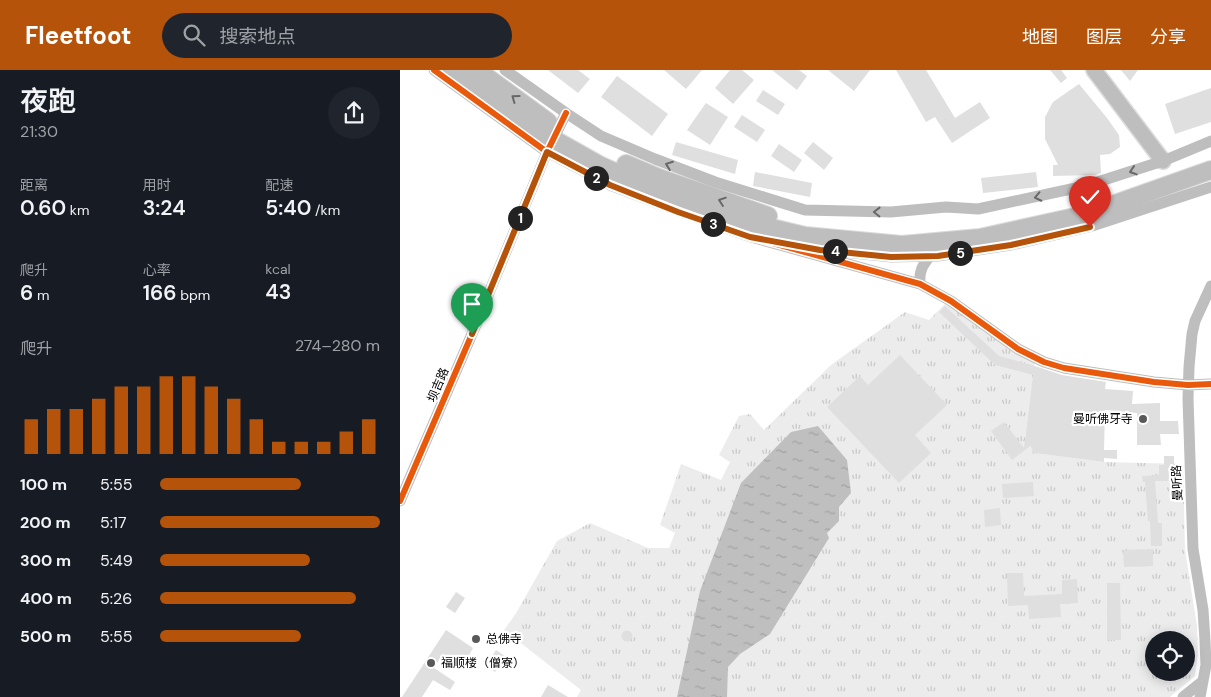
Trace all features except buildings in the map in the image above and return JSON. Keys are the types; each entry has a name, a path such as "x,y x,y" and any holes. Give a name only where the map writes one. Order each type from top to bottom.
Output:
{"highway":[{"path":"453,70 553,140 601,166 753,230 902,245 980,238 1084,215 1211,170"},
{"path":"476,70 553,140 606,155 659,178 803,228 897,236 987,229 1075,209 1211,161"}],"main road":[{"path":"1094,70 1162,161"}],"street":[{"path":"434,70 553,140"},
{"path":"505,70 601,136 715,182 805,210 891,212 946,207 978,209 1086,186 1162,161 1211,141"},
{"name":"坝吉路","path":"400,501 566,113"},
{"path":"753,230 820,250 891,257 930,256 1011,245 1090,227 1211,187"},
{"path":"753,230 920,284 950,301 1018,349 1044,362 1064,368 1154,382 1188,385 1211,384"},
{"path":"920,284 919,274 922,265 930,256"},
{"name":"曼听路","path":"1200,697 1206,665 1206,641 1193,549 1188,385 1190,347 1195,321 1211,286"},
{"path":"1183,697 1203,681"}],"green space":[{"path":"947,302 1035,362 1025,439 1034,453 1104,462 1183,464 1185,550 1197,626 1198,654 1195,676 1195,631 1145,631 1145,681 1189,681 1170,697 577,697 581,690 504,630 515,615 557,541 590,523 648,548 669,548 675,533 660,525 681,464 721,480 730,462 719,455 739,416 750,414 764,430 831,365 905,312 929,320"}],"water":[{"path":"818,426 847,460 851,493 839,507 839,521 827,533 829,538 770,634 740,654 728,667 727,697 677,697 700,591 741,483 791,432"}],"cycle path":[{"path":"434,70 547,152 610,185 751,237 920,284 951,301 1018,349 1044,362 1064,368 1154,382 1188,385 1211,384"},
{"path":"400,501 472,334 547,152 566,113"}],"place":[{"name":"曼听佛牙寺","path":"1143,419"},
{"name":"总佛寺","path":"476,639"},
{"name":"福顺楼（僧寮）","path":"431,663"}],"route":[{"path":"472,334 547,152 610,185 678,212 750,237 820,250 891,257 938,256 1011,245 1090,227"}]}
